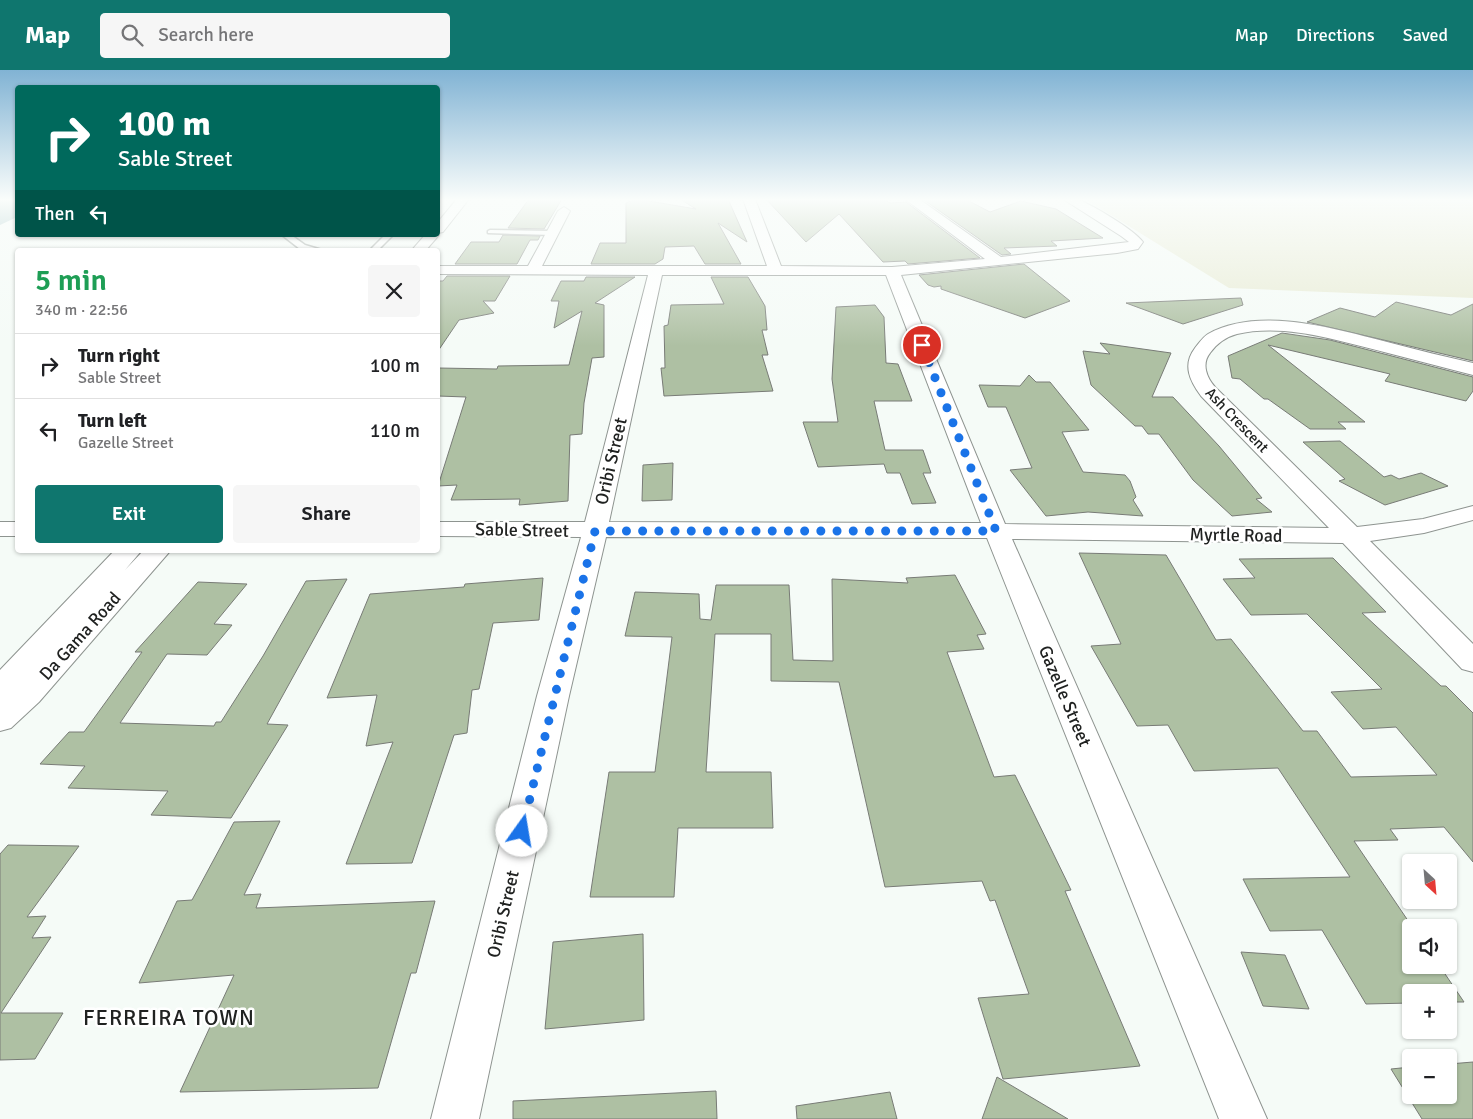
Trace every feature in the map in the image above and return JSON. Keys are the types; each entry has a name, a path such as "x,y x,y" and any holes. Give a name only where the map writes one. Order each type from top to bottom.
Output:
{"street":[{"path":"533,270 544,248"},
{"path":"767,248 776,272"},
{"path":"979,248 999,262"},
{"path":"440,270 892,271 999,262 1126,248"},
{"name":"Oribi Street","path":"455,1119 553,696 595,531 656,271"},
{"name":"Gazelle Street","path":"892,271 996,531 1243,1119"},
{"name":"Ash Crescent","path":"1473,369 1346,338 1279,326 1235,329 1216,336 1202,346 1196,360 1198,377 1209,393 1226,408 1473,662"},
{"name":"Myrtle Road","path":"996,531 1349,536 1424,526 1473,512"},
{"name":"Sable Street","path":"440,528 595,531 996,531"},
{"path":"0,529 15,529"},
{"name":"Da Gama Road","path":"0,690 125,553"},
{"name":"Da Gama Road","path":"0,719 28,694 155,553"}],"green space":[{"path":"1164,248 1473,248 1473,298 1229,288"}],"building":[{"path":"467,248 526,248 517,264 455,264"},
{"path":"598,248 665,248 663,259 655,264 591,264"},
{"path":"695,248 732,248 741,264 705,264"},
{"path":"870,248 967,248 980,258 908,264 905,261 883,262"},
{"path":"992,248 1005,248 1011,254 1002,255"},
{"path":"1024,264 1070,301 1025,318 941,289 941,286 934,287 928,285 919,275"},
{"path":"447,276 510,276 495,301 483,301 494,313 459,320 440,348 440,281 443,281"},
{"path":"586,277 635,277 595,303 604,305 604,357 592,358 584,403 582,434 570,435 568,501 519,505 520,499 451,500 457,485 440,486 440,480 466,397 440,396 440,368 497,369 498,366 569,365 582,311 554,328 559,301 551,301 561,281 584,281"},
{"path":"711,277 748,277 765,306 767,330 762,330 768,355 762,355 773,391 664,396 661,368 665,368 664,326 668,325 671,305 724,304"},
{"path":"1241,298 1243,305 1183,324 1126,303"},
{"path":"1396,302 1451,315 1473,304 1473,361 1307,322 1340,308 1375,317"},
{"path":"875,305 884,317 886,363 898,364 912,401 874,401 885,450 923,450 931,473 923,473 936,503 912,504 900,473 887,473 884,464 818,467 803,422 838,422 832,379 836,307"},
{"path":"1282,333 1330,340 1473,377 1473,391 1466,401 1385,381 1390,374 1268,345 1365,422 1338,422 1346,429 1310,429 1268,399 1264,399 1240,379 1232,378 1228,356"},
{"path":"1100,343 1171,353 1152,397 1173,397 1219,446 1262,498 1256,499 1272,512 1232,516 1193,480 1159,434 1148,434 1142,426 1135,426 1091,385 1083,351 1110,354"},
{"path":"1029,375 1036,382 1050,382 1089,430 1062,432 1083,472 1125,475 1130,481 1136,497 1133,500 1143,516 1088,512 1046,516 1010,470 1032,468 1006,407 988,407 979,385 1020,386"},
{"path":"1340,441 1384,477 1391,475 1399,479 1421,473 1448,486 1385,505 1339,481 1345,479 1303,442"},
{"path":"673,463 672,500 642,501 643,465"},
{"path":"1079,553 1166,555 1216,640 1231,639 1303,731 1317,731 1351,777 1437,775 1396,727 1363,729 1331,692 1382,689 1307,614 1251,615 1223,579 1255,578 1239,559 1333,558 1386,612 1362,613 1441,686 1446,686 1473,713 1473,862 1444,827 1390,829 1398,840 1354,841 1407,919 1402,919 1402,974 1445,974 1452,984 1402,984 1402,1003 1366,1004 1322,930 1270,931 1243,879 1350,877 1278,768 1194,771 1168,725 1137,726 1091,646 1121,644"},
{"path":"955,575 986,634 977,635 984,649 947,652 994,777 1015,775 1071,890 1065,891 1140,1066 1003,1079 978,998 1029,994 995,900 990,901 982,881 885,887 839,682 771,681 771,634 715,634 706,772 771,772 773,828 678,828 674,897 590,897 609,772 655,772 672,637 625,636 635,592 699,594 700,619 711,620 716,585 789,585 793,660 833,661 832,579 908,583 906,578"},
{"path":"543,578 539,620 493,623 479,689 472,690 467,733 454,735 412,863 346,864 393,742 366,746 377,695 327,698 370,594 464,587 465,584"},
{"path":"347,579 267,724 288,725 231,818 151,815 168,791 68,788 85,766 40,764 69,732 84,732 142,652 135,652 198,582 247,584 214,624 232,625 207,655 167,654 120,723 214,726 216,722 221,722 263,656 306,581"},
{"path":"280,821 244,895 261,894 256,908 435,901 416,973 411,973 378,1088 180,1092 234,975 139,983 177,901 192,900 234,822"},
{"path":"8,845 79,846 27,917 46,916 32,938 51,937 1,1013 63,1013 35,1059 0,1060 0,854"},
{"path":"643,934 644,1020 545,1029 553,942"},
{"path":"1241,952 1285,955 1309,1009 1263,1006"},
{"path":"1457,992 1464,1002 1457,1002"},
{"path":"1473,1062 1473,1119 1422,1119 1413,1104 1457,1104 1457,1063"},
{"path":"1402,1068 1402,1087 1391,1069"},
{"path":"997,1077 1068,1119 982,1119"},
{"path":"716,1091 717,1119 513,1119 513,1101"},
{"path":"890,1092 897,1119 797,1119 796,1106"}],"district":[{"name":"FERREIRA TOWN","path":"169,1017"}],"route":[{"path":"522,831 553,696 595,531 996,531 922,345"}]}
